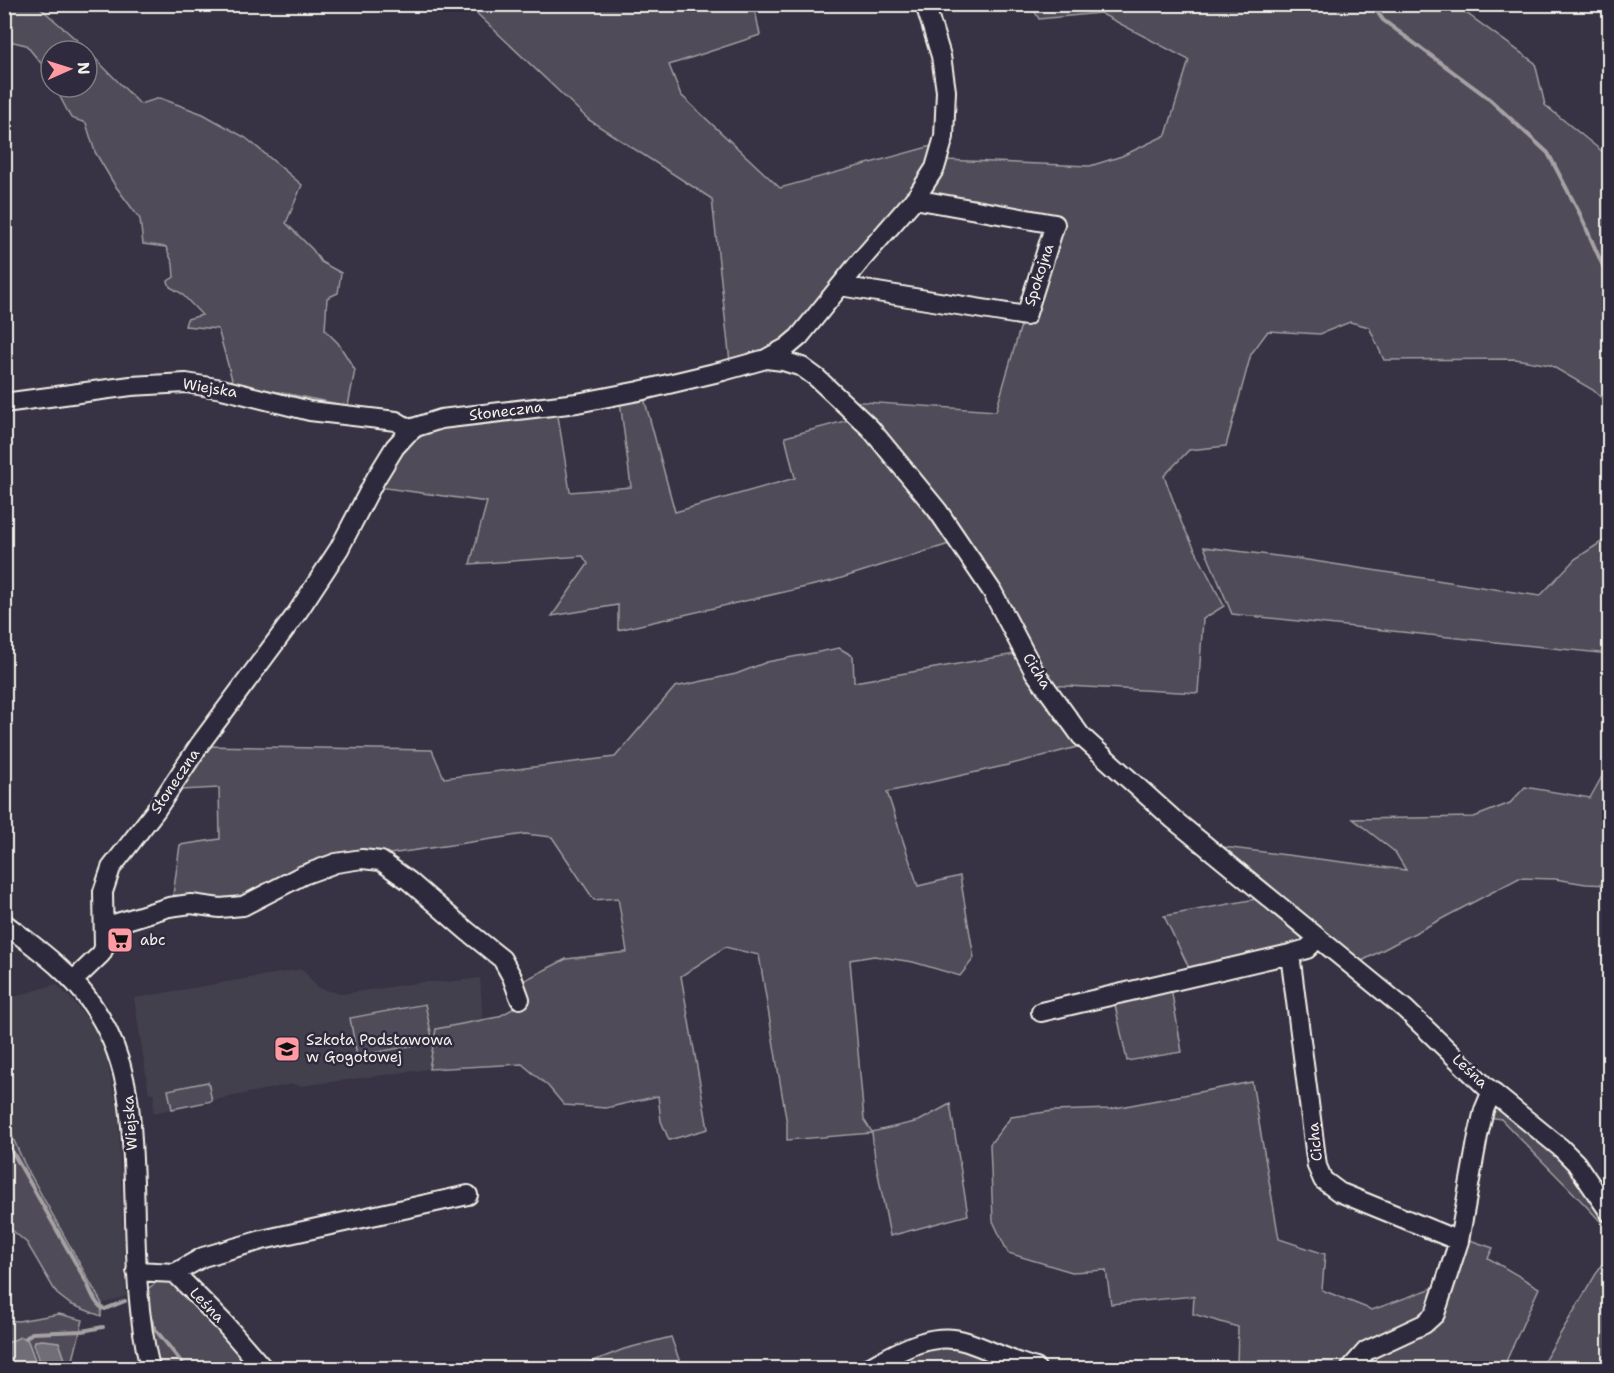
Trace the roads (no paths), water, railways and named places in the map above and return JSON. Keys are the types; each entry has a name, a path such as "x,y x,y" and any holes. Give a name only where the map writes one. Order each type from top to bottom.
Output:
{"street":[{"name":"Słoneczna","path":"73,981 101,954 104,946 103,891 111,868 156,810 200,744 297,613 339,549 389,457 411,430 441,419 577,403 688,381 766,359 782,351 796,339 914,199 935,168 946,122 945,74 925,4"},
{"name":"Spokojna","path":"840,286 1026,316 1055,224 914,199"},
{"path":"796,339 802,367"},
{"name":"Cicha","path":"766,359 802,367 817,378 870,428 938,511 992,591 1034,671 1081,736 1173,819 1318,938"},
{"name":"Wiejska","path":"4,403 131,386 186,383 222,389 310,411 396,421 411,430"},
{"path":"104,927 169,907 191,903 220,908 243,906 303,875 336,862 363,859 381,861 410,881 466,932 502,959 520,999"},
{"name":"Wiejska","path":"4,923 73,981 94,1007 118,1055 127,1086 132,1131 136,1271 140,1324 150,1368"},
{"path":"1041,1012 1306,950 1318,938"},
{"name":"Leśna","path":"1318,938 1405,1009 1492,1091 1576,1163 1610,1213"},
{"name":"Cicha","path":"1290,954 1316,1160 1321,1177 1325,1183 1339,1192 1459,1241"},
{"path":"1351,1368 1366,1351 1424,1324 1435,1314 1459,1241 1478,1136 1484,1110 1492,1091"},
{"path":"136,1271 175,1273 203,1257 262,1240 468,1195"},
{"name":"Leśna","path":"175,1273 223,1322 263,1368"},
{"path":"868,1368 899,1351 942,1338 967,1342 1036,1368"}],"waterway":[{"path":"1372,4 1383,20 1487,97 1548,153 1580,214 1610,282"},
{"path":"4,1137 94,1299 105,1309"},
{"path":"105,1309 125,1301"},
{"path":"148,1313 155,1329 186,1368"},
{"path":"26,1338 32,1333 82,1331 103,1327"}],"place":[{"name":"abc","path":"120,940"},
{"name":"Szkoła Podstawowa w Gogołowej","path":"287,1049"}]}
